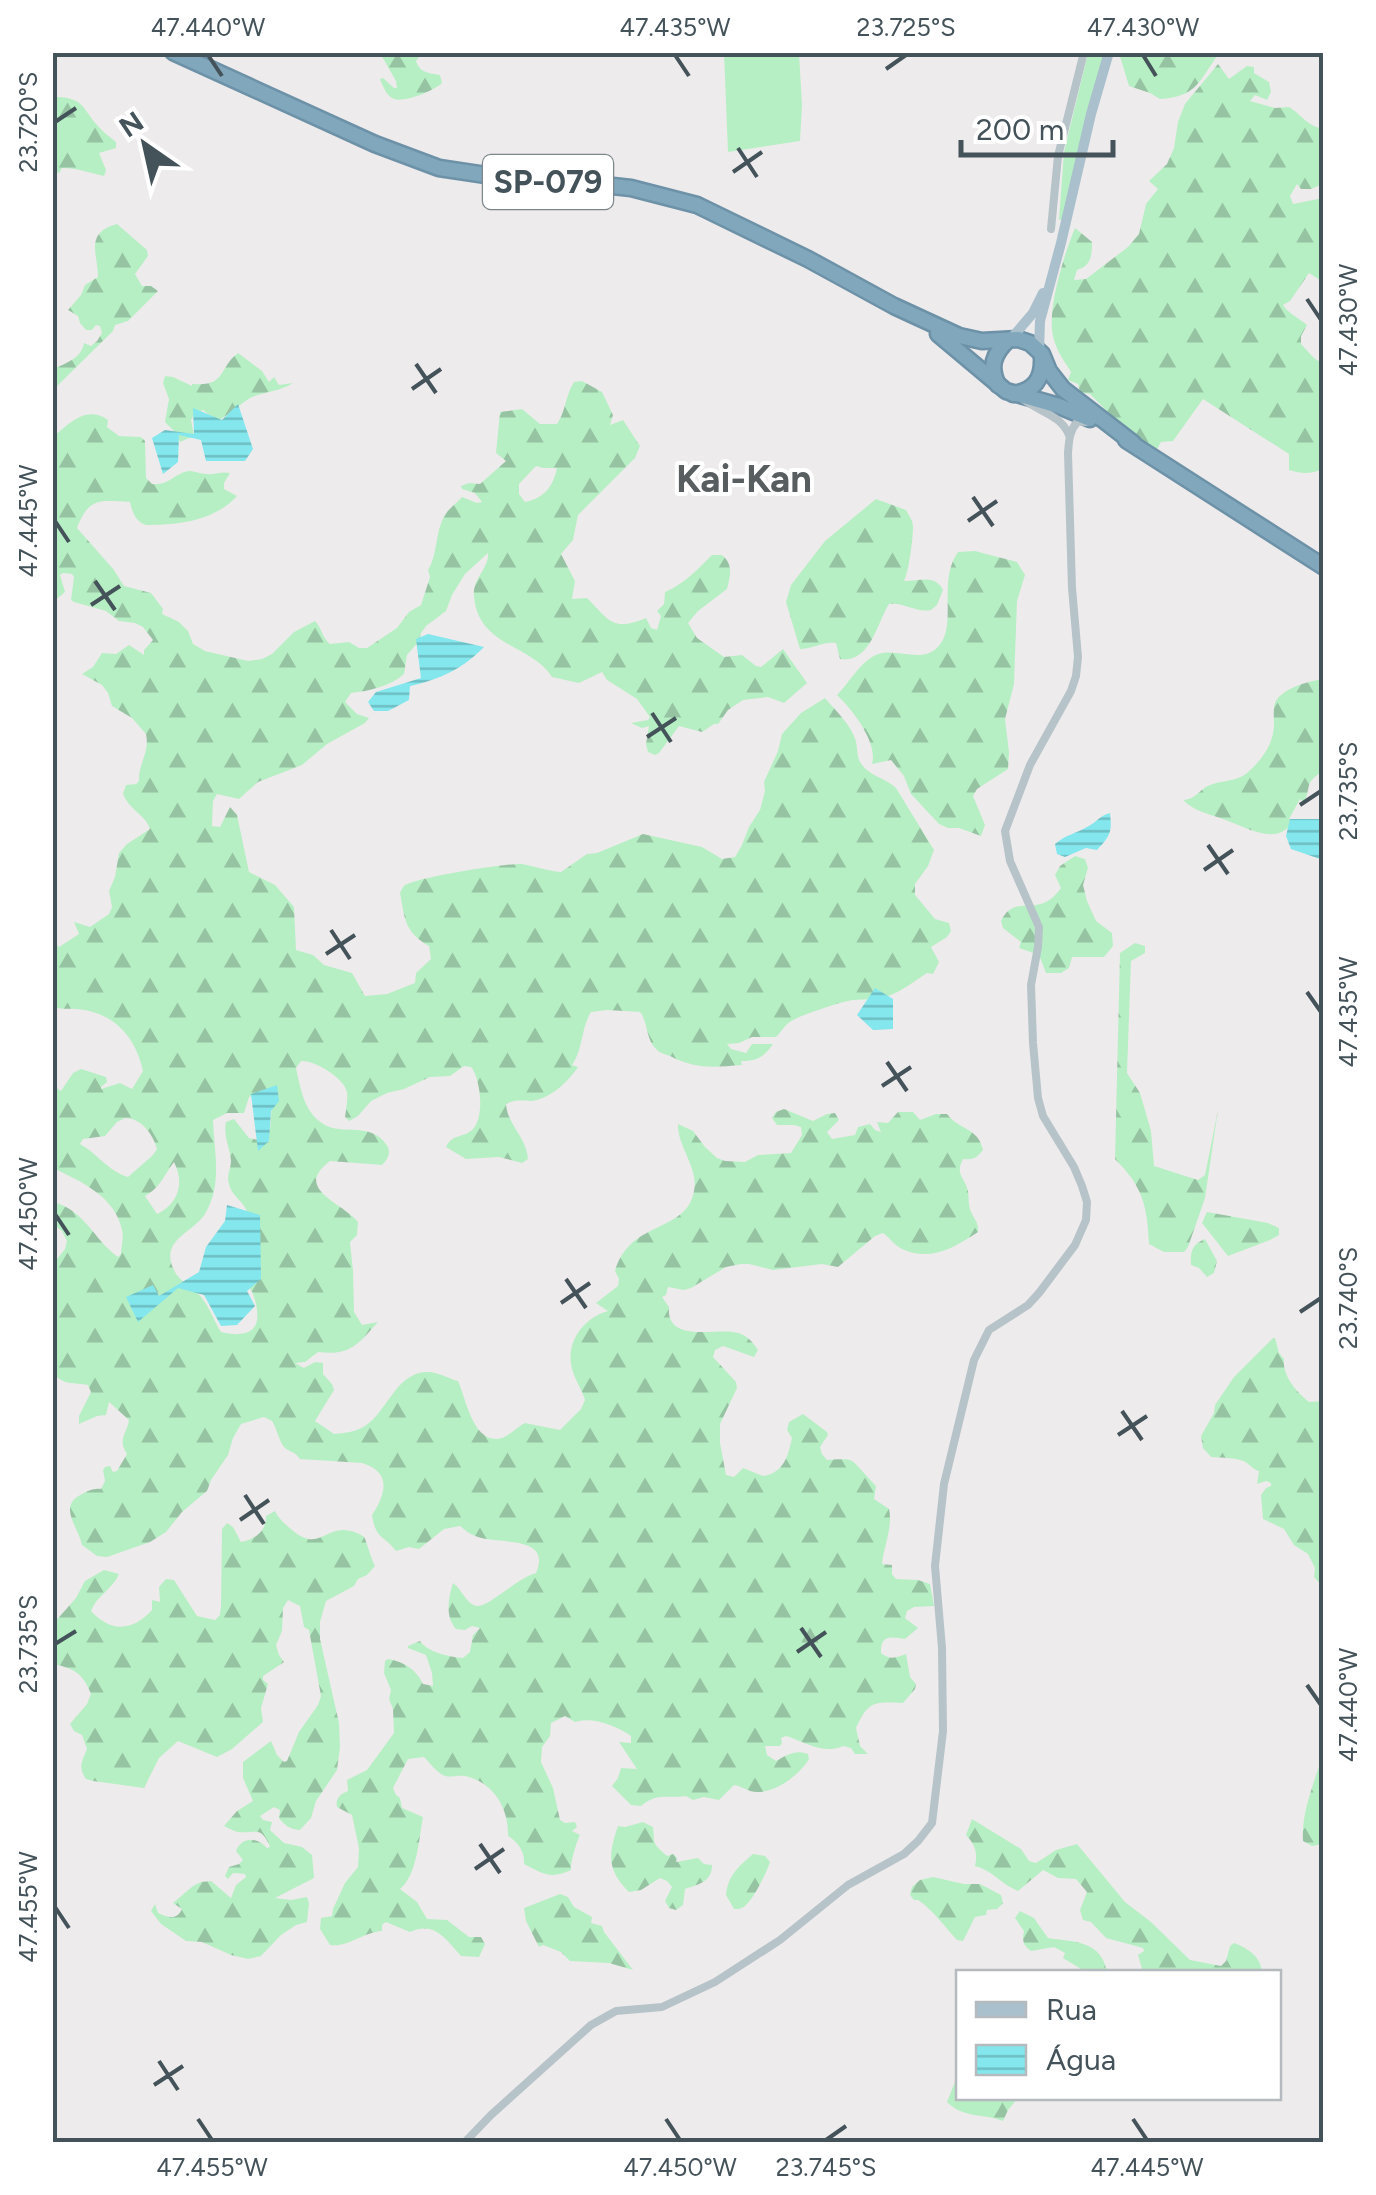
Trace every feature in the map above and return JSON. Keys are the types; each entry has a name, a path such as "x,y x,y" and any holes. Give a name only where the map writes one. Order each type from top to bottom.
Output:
{"highway":[{"name":"SP-079","path":"173,52 375,144 438,168 533,182 630,188 697,205 918,318 970,339 1024,340 1040,353 1063,389 1133,444"},
{"name":"SP-079","path":"918,318 998,386 1096,422 1324,566"},
{"path":"998,386 993,359 1009,340"},
{"path":"1017,395 1036,384 1042,371 1040,353"}],"main road":[{"path":"1040,353 1040,322 1108,52"},
{"path":"1009,340 1033,314 1054,270"}],"street":[{"path":"1051,228 1058,156 1084,52"},
{"path":"465,2142 591,2025 616,2011 662,2007 715,1982 780,1940 848,1885 904,1854 932,1823 943,1731 942,1648 935,1566 944,1484 974,1360 989,1330 1028,1306 1039,1294 1075,1246 1086,1220 1087,1202 1082,1186 1043,1116 1038,1098 1031,985 1039,928 1010,861 1005,831 1030,765 1076,676 1069,435 1063,423 1017,395"},
{"path":"1042,412 1078,422 1096,422"},
{"path":"1069,435 1078,422"}],"green space":[{"path":"1119,52 1219,53 1190,91 1160,99 1129,86"},
{"path":"380,53 422,53 416,61 420,68 440,75 442,83 419,95 394,99 380,79 397,88"},
{"path":"724,53 799,53 800,141 728,152"},
{"path":"1088,53 1107,53 1063,219 1059,220 1064,152"},
{"path":"1218,64 1229,79 1247,66 1254,67 1254,73 1269,82 1271,92 1267,100 1255,95 1250,101 1275,108 1289,107 1309,123 1323,128 1323,184 1301,189 1297,184 1290,196 1293,204 1323,198 1323,282 1309,273 1283,305 1307,325 1301,344 1323,364 1323,469 1314,472 1289,470 1289,454 1203,399 1173,441 1161,442 1156,451 1090,394 1080,392 1078,384 1068,380 1071,372 1053,336 1054,297 1075,228 1092,242 1092,247 1090,260 1077,270 1074,280 1086,279 1128,247 1139,234 1146,204 1158,189 1149,181 1167,164 1185,104"},
{"path":"52,91 57,97 78,102 116,142 116,148 99,153 106,170 104,176 68,168 59,173 53,171"},
{"path":"117,224 147,250 148,256 135,274 142,286 158,291 128,321 115,325 53,390 53,369 76,357 84,343 91,346 102,333 96,325 86,330 78,316 68,310 85,285 98,277 96,239"},
{"path":"238,353 262,371 269,382 274,377 279,385 293,383 250,398 221,419 203,410 195,413 191,420 194,436 180,442 165,422 169,399 163,383 165,376 192,386 211,383"},
{"path":"582,381 602,392 613,415 610,425 623,420 640,446 635,458 578,515 573,540 561,554 575,581 572,599 587,598 612,622 626,624 646,618 651,628 657,630 661,616 657,611 664,604 665,592 712,555 722,555 730,567 727,589 688,623 697,638 724,657 742,655 761,667 783,649 807,683 784,703 768,697 743,700 728,710 718,724 702,732 679,726 655,755 648,752 646,744 649,726 642,728 631,723 650,717 637,699 607,680 602,672 579,683 552,677 543,666 485,626 474,590 488,553 465,574 446,611 421,633 407,655 404,674 393,682 351,693 345,702 357,714 369,718 365,723 327,744 302,765 258,782 239,799 217,794 213,801 212,826 220,827 230,807 237,815 249,872 275,885 294,907 296,950 313,955 324,965 352,973 365,996 387,994 415,983 416,973 431,959 429,946 410,930 405,918 400,893 411,883 513,864 561,872 587,854 643,834 702,847 722,859 735,857 760,810 764,782 782,734 801,713 825,698 851,731 861,763 896,788 934,850 915,884 915,895 935,919 949,923 951,931 931,947 939,962 933,974 927,973 888,996 848,1001 805,1015 790,1022 776,1037 752,1037 727,1044 746,1053 752,1044 773,1044 760,1057 741,1061 742,1065 689,1064 659,1052 640,1012 591,1012 572,1065 578,1067 569,1078 545,1097 506,1104 527,1151 528,1159 522,1163 499,1157 466,1159 446,1147 451,1140 472,1130 479,1117 479,1089 471,1067 464,1066 450,1076 430,1077 387,1093 371,1101 349,1121 345,1117 347,1092 341,1081 321,1067 301,1061 296,1068 302,1093 318,1120 332,1128 372,1133 386,1144 389,1153 382,1165 330,1161 316,1179 323,1194 358,1222 357,1235 350,1242 354,1312 362,1325 378,1322 346,1350 318,1352 305,1362 295,1363 304,1368 315,1362 323,1363 323,1374 334,1390 315,1421 334,1434 365,1426 399,1386 426,1372 458,1381 476,1426 488,1437 504,1437 525,1423 560,1430 585,1400 572,1369 574,1341 591,1319 608,1311 596,1303 618,1286 615,1271 622,1254 644,1234 689,1205 695,1182 678,1124 693,1131 717,1158 745,1162 758,1155 791,1153 802,1135 801,1127 777,1125 772,1118 784,1109 813,1121 835,1113 839,1120 827,1132 832,1139 855,1135 858,1127 870,1124 881,1132 877,1122 888,1123 898,1112 913,1112 920,1120 947,1114 977,1137 983,1150 974,1158 963,1159 960,1169 978,1228 969,1238 951,1248 922,1254 902,1249 883,1233 838,1267 822,1264 773,1270 741,1264 726,1267 691,1288 668,1287 662,1297 670,1318 682,1330 737,1333 748,1338 758,1350 754,1357 723,1346 715,1350 713,1357 737,1388 720,1424 726,1475 734,1477 743,1468 763,1476 776,1471 784,1463 792,1438 787,1430 789,1422 803,1414 827,1432 820,1447 827,1460 852,1461 876,1486 874,1499 889,1509 890,1516 882,1564 892,1565 896,1579 930,1584 934,1606 907,1611 905,1618 918,1628 905,1639 891,1638 882,1643 881,1653 887,1657 906,1654 910,1677 916,1684 903,1703 879,1703 865,1712 856,1728 860,1746 868,1754 855,1754 843,1746 822,1748 786,1736 781,1738 780,1746 765,1746 767,1755 776,1761 799,1752 808,1754 809,1759 799,1772 767,1791 750,1791 734,1785 719,1800 663,1797 641,1806 631,1805 612,1786 621,1768 637,1769 619,1742 631,1743 631,1736 604,1723 575,1722 565,1716 551,1723 541,1762 553,1788 560,1820 575,1822 577,1827 572,1831 580,1835 571,1870 564,1873 546,1874 524,1864 520,1848 508,1836 502,1806 484,1784 465,1776 444,1775 424,1757 408,1759 393,1788 402,1808 423,1817 414,1866 400,1889 417,1902 427,1919 447,1920 469,1937 481,1937 485,1944 479,1957 461,1956 432,1930 410,1932 386,1922 382,1931 330,1945 320,1929 321,1918 332,1916 345,1883 358,1867 359,1848 352,1815 337,1807 337,1802 348,1791 347,1780 367,1770 394,1733 385,1661 404,1664 423,1684 433,1686 426,1655 408,1646 420,1641 433,1651 463,1658 470,1652 473,1635 480,1628 456,1629 450,1619 453,1583 470,1602 482,1605 536,1573 539,1560 529,1546 482,1538 460,1526 444,1529 419,1549 396,1551 378,1533 372,1515 383,1492 378,1472 362,1463 300,1459 284,1447 272,1421 264,1417 241,1424 207,1491 166,1532 107,1557 97,1556 82,1545 70,1507 77,1497 101,1489 105,1467 117,1471 127,1454 123,1440 129,1420 109,1402 106,1415 79,1424 91,1392 88,1385 64,1381 53,1372 53,1264 67,1241 53,1224 53,1202 73,1211 118,1257 123,1233 104,1199 53,1168 52,1085 61,1091 73,1073 81,1069 106,1077 101,1089 120,1083 132,1089 143,1071 130,1039 116,1024 85,1010 53,1007 52,935 59,947 79,934 74,922 90,927 109,914 109,891 119,853 150,829 123,794 126,785 139,781 146,734 132,718 112,706 102,685 82,674 93,667 102,653 116,654 129,645 144,655 153,640 135,623 119,621 106,611 71,600 72,574 60,575 65,592 53,602 53,437 79,418 93,414 108,420 107,427 119,436 141,437 145,441 146,478 152,484 190,471 230,473 224,489 237,496 207,516 146,525 135,516 130,502 104,501 86,510 77,528 124,586 151,593 163,609 162,614 179,622 193,644 205,651 248,661 272,654 294,632 315,621 330,644 349,642 359,648 367,648 397,628 409,612 421,605 447,512 462,497 482,502 461,486 480,484 506,461 496,453 500,412 522,409 540,424 557,424 574,382","holes":["536,466 557,468 547,491 537,498 525,502 519,494 519,484","264,1091 272,1104 270,1130 258,1140 249,1138 234,1119 226,1122 231,1161 228,1181 247,1212 245,1280 257,1314 254,1328 233,1334 221,1332 202,1298 176,1274 171,1251 179,1238 200,1221 211,1202 216,1168 213,1120 227,1113 244,1113 249,1097","125,1118 141,1124 157,1149 128,1177 80,1144 83,1139 105,1136","174,1162 178,1193 157,1214 145,1196 159,1185"]},
{"path":"876,499 906,510 912,520 904,581 936,582 943,590 937,605 926,611 889,604 866,649 850,659 840,659 836,643 800,649 786,602 791,585 825,541"},
{"path":"975,551 1017,562 1025,575 1017,601 1014,684 1005,719 1008,769 977,789 973,796 985,825 981,836 939,824 911,794 904,776 891,760 872,764 868,737 837,695 876,655 927,654 941,643 947,623 952,563 958,552"},
{"path":"1323,679 1323,771 1310,782 1304,803 1300,799 1287,828 1279,833 1260,833 1200,811 1183,800 1210,785 1247,773 1269,746 1278,698 1296,686"},
{"path":"1075,856 1085,859 1088,868 1083,885 1087,901 1096,921 1112,933 1113,946 1104,957 1072,957 1069,968 1061,973 1046,973 1039,955 1019,948 1021,942 1003,928 1001,921 1013,908 1052,898 1061,888 1055,875 1060,866"},
{"path":"1135,943 1145,946 1145,953 1131,961 1127,1073 1145,1110 1154,1166 1198,1180 1205,1175 1218,1110 1205,1198 1184,1252 1164,1252 1149,1244 1142,1197 1115,1159 1120,953"},
{"path":"1207,1212 1268,1223 1279,1228 1279,1235 1228,1256 1202,1223"},
{"path":"1205,1239 1217,1261 1214,1273 1207,1277 1191,1265 1193,1249"},
{"path":"1273,1338 1295,1388 1309,1402 1323,1401 1323,1587 1314,1577 1315,1568 1308,1554 1294,1545 1284,1529 1263,1519 1261,1495 1271,1483 1257,1484 1259,1471 1247,1463 1211,1457 1203,1448 1201,1436 1215,1405 1234,1377"},
{"path":"275,1511 291,1529 310,1539 346,1530 361,1535 375,1566 354,1586 326,1601 320,1622 320,1639 339,1723 337,1770 316,1801 311,1818 300,1830 283,1823 280,1810 274,1807 260,1816 272,1822 270,1830 284,1843 302,1847 312,1855 314,1878 275,1898 307,1897 307,1922 281,1935 261,1956 248,1959 202,1942 186,1941 161,1924 151,1911 155,1904 158,1913 178,1915 182,1909 173,1903 201,1882 211,1881 231,1898 236,1885 246,1877 233,1873 228,1879 225,1876 229,1867 243,1860 236,1851 239,1846 250,1840 270,1847 261,1833 238,1832 224,1826 253,1801 243,1778 243,1762 271,1741 277,1755 287,1761 299,1732 318,1705 321,1696 309,1630 304,1627 300,1606 288,1600 283,1608 282,1631 276,1645 284,1662 263,1676 268,1684 261,1708 263,1722 217,1757 178,1741 159,1758 144,1788 93,1781 83,1774 87,1749 82,1735 70,1724 91,1694 76,1673 53,1664 53,1624 85,1581 104,1570 119,1574 91,1611 106,1623 122,1627 145,1617 152,1610 152,1600 160,1602 159,1587 166,1579 174,1580 197,1616 215,1620 221,1606 222,1529 227,1523 241,1542 246,1541 259,1534 266,1516"},
{"path":"1323,1753 1323,1844 1312,1846 1303,1841 1304,1819"},
{"path":"972,1819 1021,1849 1029,1861 1036,1863 1056,1850 1077,1844 1125,1902 1190,1960 1221,1966 1234,1943 1253,1954 1261,1970 1141,1970 1138,1955 1143,1948 1106,1938 1091,1922 1083,1920 1080,1910 1087,1892 1076,1879 1058,1878 1043,1870 1018,1891 975,1866 975,1849 966,1835"},
{"path":"643,1822 653,1827 656,1845 667,1856 673,1854 676,1862 698,1858 712,1865 707,1879 685,1889 683,1905 676,1910 665,1901 672,1887 667,1881 660,1878 641,1890 629,1892 613,1869 612,1845 618,1826"},
{"path":"753,1854 765,1856 770,1862 750,1900 742,1908 734,1909 726,1895 729,1882"},
{"path":"933,1877 980,1884 1001,1895 1003,1903 997,1909 987,1910 986,1915 975,1917 963,1941 957,1940 929,1909 910,1895 920,1880"},
{"path":"560,1894 592,1917 591,1923 602,1926 633,1970 609,1963 570,1961 561,1952 539,1947 524,1908"},
{"path":"1020,1911 1034,1918 1048,1938 1091,1947 1110,1970 1083,1970 1054,1947 1031,1951 1015,1918"},
{"path":"956,2079 956,2100 1016,2100 1003,2121 967,2113 947,2102"}],"water":[{"path":"238,404 253,449 245,461 206,461 201,440 179,435 178,462 163,474 152,438 165,430 194,434 193,408 222,420"},
{"path":"428,634 484,647 450,672 410,686 409,700 388,711 374,711 368,702 376,692 421,678 416,639"},
{"path":"1110,813 1110,833 1097,850 1086,848 1065,857 1057,854 1055,844"},
{"path":"1290,819 1323,819 1323,860 1291,849 1286,836"},
{"path":"875,988 893,999 893,1029 873,1030 857,1015"},
{"path":"277,1085 279,1101 271,1111 269,1141 258,1151 251,1094"},
{"path":"227,1205 260,1215 261,1279 247,1291 255,1306 237,1325 221,1326 204,1295 178,1288 138,1322 126,1297 153,1285 159,1296 199,1272 206,1247 225,1221"}],"district":[{"name":"Kai-Kan","path":"744,479"}]}
